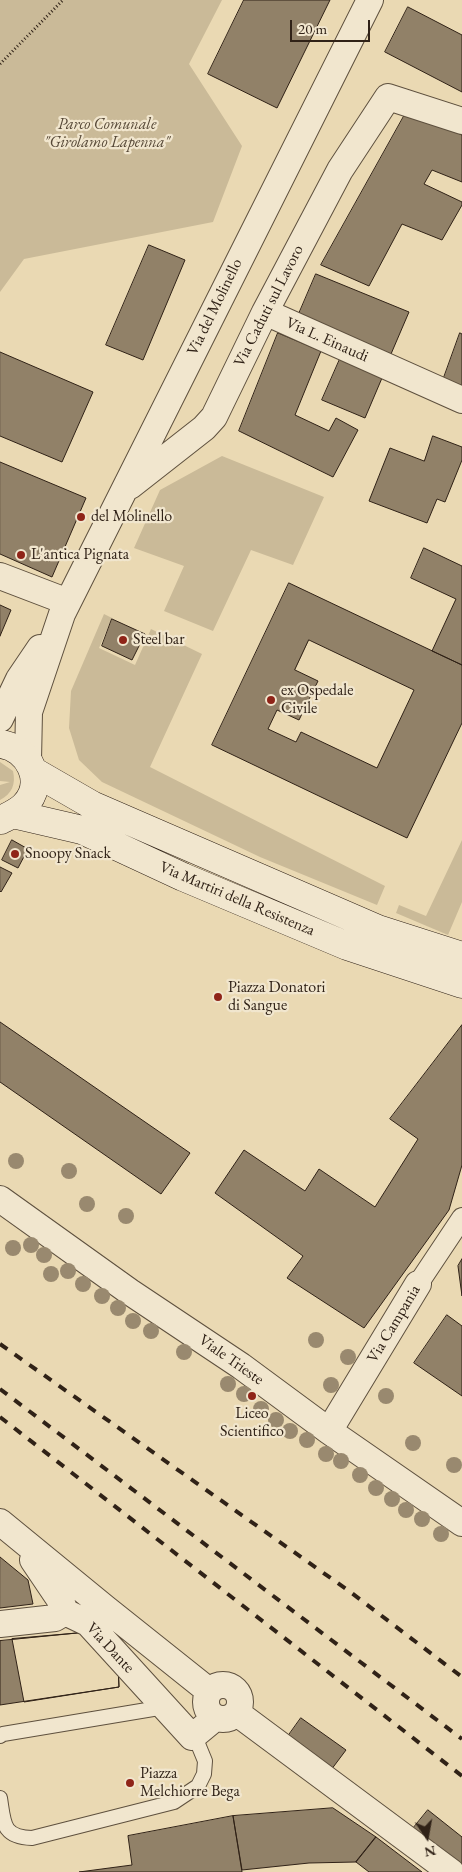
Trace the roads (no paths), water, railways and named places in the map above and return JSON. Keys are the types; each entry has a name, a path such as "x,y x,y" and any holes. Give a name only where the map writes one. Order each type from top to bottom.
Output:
{"main road":[{"name":"Via Martiri della Resistenza","path":"0,744 15,747 23,753 31,765 92,805 378,929 462,956"},
{"name":"Via Martiri della Resistenza","path":"6,817 25,805 31,795 34,783 31,765"},
{"name":"Via Martiri della Resistenza","path":"6,817 82,830 183,877 347,946 462,984"}],"street":[{"name":"Via del Molinello","path":"0,719 19,679 65,608 370,0"},
{"name":"Via Caduti sul Lavoro","path":"123,491 204,428 214,417 265,312 340,170 388,97 462,121"},
{"name":"Via L. Einaudi","path":"265,312 462,400"},
{"path":"0,576 65,608"},
{"name":"Via del Molinello","path":"31,765 29,712 65,608"},
{"name":"Viale Trieste","path":"0,1199 130,1292 241,1366 329,1432 462,1523"},
{"name":"Via Campania","path":"329,1432 418,1284 462,1218"},
{"name":"Via Dante","path":"8,1528 62,1603 65,1612 78,1616 88,1623 192,1737"},
{"name":"Via Dante","path":"8,1528 112,1614 210,1691 206,1698 206,1706 210,1713 226,1716 451,1872"},
{"path":"0,1624 55,1618 65,1612"},
{"path":"192,1737 226,1716"}],"lane":[{"path":"0,1736 165,1707"},
{"path":"0,1798 5,1827 11,1834 26,1838 174,1802 198,1786 204,1774 205,1761 198,1744 192,1737"}],"railway":[{"path":"0,1344 349,1591 462,1677"},
{"path":"0,1389 462,1739"},
{"path":"0,1417 462,1776"}],"place":[{"name":"del Molinello","path":"81,517"},
{"name":"L'antica Pignata","path":"21,555"},
{"name":"Steel bar","path":"123,640"},
{"name":"ex Ospedale Civile","path":"271,700"},
{"name":"Snoopy Snack","path":"15,854"},
{"name":"Piazza Donatori di Sangue","path":"218,997"},
{"name":"Liceo Scientifico","path":"252,1396"},
{"name":"Piazza Melchiorre Bega","path":"130,1783"}],"park label":[{"name":"Parco Comunale \"Girolamo Lapenna\"","path":"107,134"}]}
